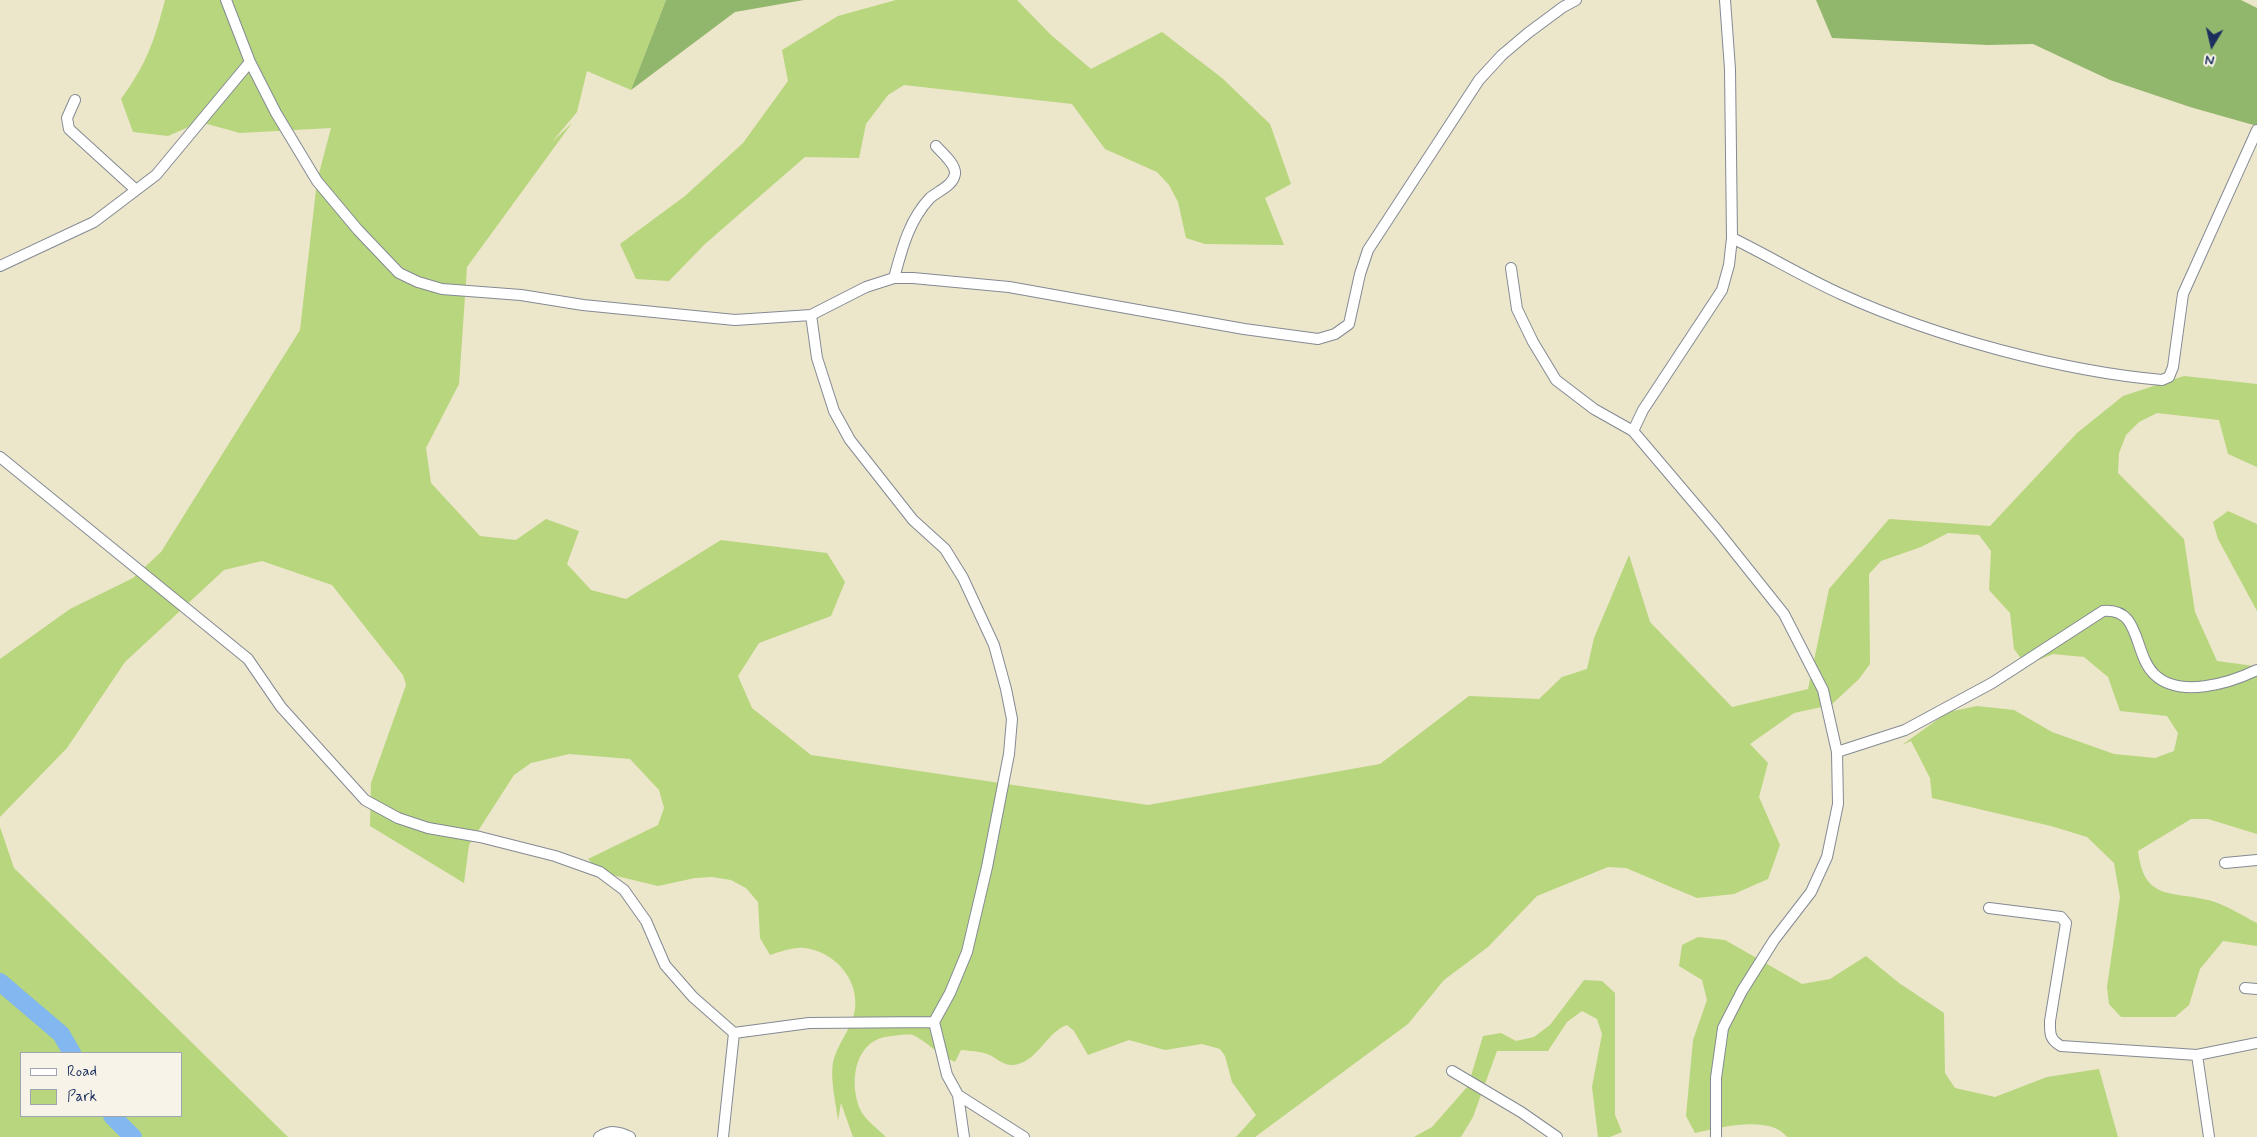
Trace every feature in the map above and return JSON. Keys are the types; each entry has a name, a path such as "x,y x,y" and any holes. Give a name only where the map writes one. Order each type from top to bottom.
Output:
{"street":[{"path":"226,0 250,62 276,113 317,181 358,230 399,273 418,282 442,289 521,295 583,306 735,320 812,315 866,287 894,278 1010,287 1253,331 1318,339 1335,334 1349,324 1360,274 1368,250 1479,80 1502,54 1528,33 1576,0"},
{"path":"1633,431 1644,410 1722,290 1729,265 1732,238 1730,69 1725,0"},
{"path":"0,266 94,222 156,176 250,62"},
{"path":"75,100 67,118 69,129 136,190"},
{"path":"1732,238 1843,295 1926,327 2038,359 2162,380 2168,377 2173,367 2183,294 2257,130"},
{"path":"894,278 902,249 915,216 931,197 951,182 954,174 954,168 936,146"},
{"path":"1511,268 1517,309 1533,342 1556,380 1594,408 1633,431 1717,530 1784,614 1824,690 1837,752 1838,804 1827,858 1811,892 1774,940 1742,992 1723,1028 1716,1078 1716,1137"},
{"path":"812,315 817,358 834,411 850,440 913,520 945,550 963,578 994,645 1012,719 1009,754 988,867 967,952 950,993 934,1022 947,1075 958,1095 964,1137"},
{"path":"0,457 248,659 281,707 365,800 398,818 428,828 480,837 564,859 600,872 624,890 646,921 666,965 693,997 734,1033 809,1024 934,1022"},
{"path":"1837,752 1905,730 1992,683 2103,611 2115,610 2126,616 2145,659 2154,674 2176,685 2198,686 2220,682 2257,670"},
{"path":"2225,862 2257,860"},
{"path":"1989,908 2060,917 2066,923 2050,1021 2050,1034 2053,1041 2061,1046 2197,1055 2257,1043"},
{"path":"2245,988 2257,989"},
{"path":"723,1137 734,1033"},
{"path":"2197,1055 2210,1137"},
{"path":"1452,1071 1521,1112 1556,1137"},
{"path":"958,1095 1024,1137"},
{"path":"600,1137 606,1133 621,1132 630,1137"}],"green space":[{"path":"165,0 666,0 631,90 587,71 577,112 552,142 572,123 467,267 459,384 426,448 431,483 480,536 516,540 546,519 579,531 567,564 591,590 626,599 721,540 827,553 845,582 831,616 759,643 738,676 752,708 811,755 1148,805 1380,764 1469,696 1539,699 1562,677 1587,669 1594,638 1629,555 1650,622 1732,707 1808,689 1829,589 1889,519 1990,526 2077,433 2123,396 2184,376 2257,384 2257,467 2228,454 2219,420 2157,413 2139,422 2126,435 2119,453 2118,473 2184,539 2195,612 2217,661 2254,666 2257,664 2257,834 2208,819 2191,819 2138,851 2141,867 2146,878 2153,886 2161,890 2214,902 2257,923 2257,946 2223,941 2200,969 2189,1005 2175,1017 2121,1017 2109,1004 2107,987 2120,897 2114,863 2087,837 2051,826 1932,798 1930,778 1911,741 1902,745 1948,712 1977,706 2014,710 2052,732 2114,754 2155,758 2174,751 2178,733 2167,716 2120,711 2108,677 2084,657 2053,654 2026,665 2014,649 2010,613 1989,590 1991,551 1979,535 1948,533 1921,547 1881,561 1869,574 1870,664 1859,679 1831,705 1794,713 1750,744 1768,763 1759,797 1780,845 1768,879 1734,894 1697,898 1626,868 1608,867 1537,896 1488,947 1444,980 1408,1024 1255,1137 1236,1137 1256,1115 1232,1082 1225,1056 1220,1049 1202,1044 1165,1050 1129,1040 1088,1055 1074,1031 1067,1025 1053,1034 1035,1054 1021,1063 1012,1065 1005,1064 984,1053 961,1050 955,1062 913,1035 880,1038 863,1052 855,1073 855,1085 856,1097 862,1113 886,1137 853,1137 841,1103 838,1120 832,1076 835,1055 851,1023 855,1009 853,987 849,977 842,968 825,955 815,950 804,948 791,949 770,955 760,938 758,902 746,888 731,880 712,877 695,878 658,886 600,872 588,859 658,825 664,808 659,790 630,759 569,754 531,763 514,775 469,845 464,883 370,826 371,783 406,685 403,675 332,585 262,561 224,570 125,662 67,748 0,817 0,659 70,609 133,578 161,552 300,330 317,181 331,128 240,133 200,122 168,136 133,132 121,99 149,52"},
{"path":"666,0 804,0 735,12 631,90"},
{"path":"896,0 1017,0 1051,35 1091,69 1162,32 1222,78 1270,124 1291,184 1265,198 1284,245 1205,244 1186,238 1178,202 1169,185 1157,172 1105,149 1072,104 904,85 888,95 866,124 859,158 805,157 705,244 669,281 636,279 620,244 685,196 743,143 788,81 782,50 838,16"},
{"path":"1816,0 2241,0 2257,8 2257,126 2190,107 2110,80 2033,44 1988,45 1832,38"},
{"path":"2228,511 2257,524 2257,611 2218,539 2213,522"},
{"path":"0,827 14,868 288,1137 0,1137"},
{"path":"1698,937 1725,940 1802,984 1830,979 1866,956 1899,983 1944,1013 1945,1073 1955,1088 1995,1097 2047,1077 2099,1069 2118,1137 1787,1137 1779,1130 1756,1124 1729,1126 1695,1133 1686,1116 1693,1040 1707,1000 1702,980 1679,966 1682,945"},
{"path":"1584,980 1602,981 1615,993 1615,1115 1622,1132 1610,1137 1598,1137 1592,1087 1602,1034 1597,1019 1582,1011 1567,1022 1548,1051 1497,1051 1473,1117 1461,1137 1414,1137 1432,1127 1468,1086 1483,1036 1501,1033 1516,1041 1534,1037 1550,1025"}],"waterway":[{"path":"0,982 61,1034 71,1052"},
{"path":"113,1117 133,1137"}]}
